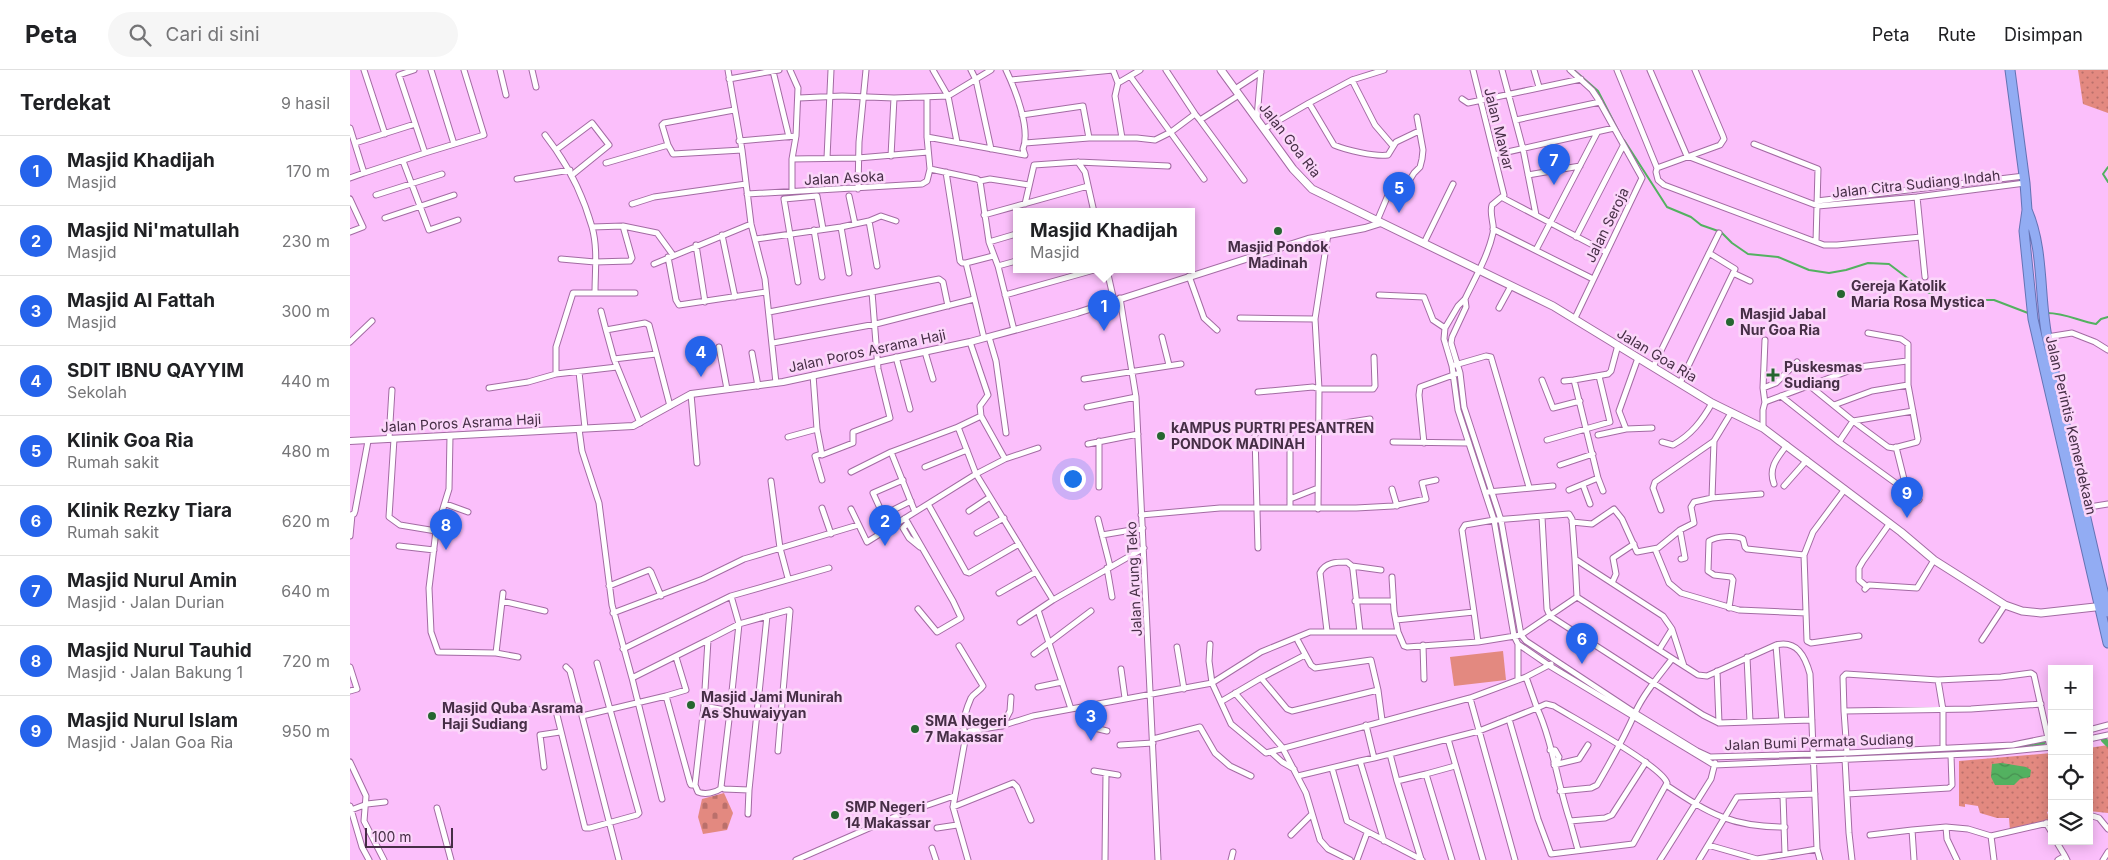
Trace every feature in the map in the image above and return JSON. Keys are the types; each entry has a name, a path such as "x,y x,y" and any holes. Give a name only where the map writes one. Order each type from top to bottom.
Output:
{"highway":[{"name":"Jalan Perintis Kemerdekaan","path":"2010,70 2027,210 2024,231 2033,320 2105,608"},
{"name":"Jalan Perintis Kemerdekaan","path":"2027,210 2034,229 2047,337 2105,608 2108,644"}],"main road":[{"name":"Jalan Goa Ria","path":"1221,70 1306,184 1575,318 1712,403 1763,428 1846,489 1934,560 2005,605 2022,611 2041,613 2105,608"}],"street":[{"path":"364,70 385,134"},
{"path":"414,70 398,72 425,153"},
{"path":"431,70 454,144"},
{"path":"350,178 484,135 464,70"},
{"path":"500,70 506,95"},
{"path":"532,70 536,87"},
{"path":"728,70 742,150 751,224 756,239 766,292 776,383"},
{"path":"729,79 776,70 789,137"},
{"path":"790,70 796,80 799,98 792,159 792,191"},
{"path":"827,158 831,70"},
{"path":"858,189 858,158 866,70"},
{"path":"933,70 948,96 957,142"},
{"path":"971,70 976,80 991,149"},
{"path":"799,98 831,96 894,98 948,96 991,70"},
{"path":"927,137 1025,155 1022,115 1006,70"},
{"path":"1010,80 1113,70 1118,83 1115,96 1122,138"},
{"path":"1118,83 1140,70"},
{"path":"1166,70 1195,114 1244,180"},
{"path":"1264,129 1309,102 1352,80 1384,70"},
{"name":"Jalan Mawar","path":"1473,70 1504,195"},
{"path":"1502,70 1516,120 1536,214"},
{"path":"1534,70 1539,87"},
{"name":"Jalan Seroja","path":"1570,70 1592,90 1642,178 1575,318"},
{"path":"1617,70 1658,168 1656,172 1658,180 1664,185 1824,245 1921,237"},
{"path":"1650,70 1687,156"},
{"path":"1658,168 1720,144 1724,139 1695,70"},
{"path":"1200,120 1261,71"},
{"path":"1257,118 1261,71"},
{"path":"1130,76 1204,180"},
{"path":"1462,98 1468,103 1581,79"},
{"path":"1352,80 1375,125 1393,146"},
{"path":"927,97 927,137 930,169 980,181 990,179 1028,185"},
{"path":"892,156 894,98"},
{"path":"1309,102 1335,146 1384,156 1391,153 1396,142 1419,131"},
{"path":"1516,120 1600,102"},
{"path":"1022,115 1083,106 1089,138"},
{"path":"734,110 664,123 662,125 673,154 742,150"},
{"path":"1025,143 1089,138 1155,140 1171,132 1195,114"},
{"path":"1379,222 1391,188 1404,191 1414,173 1420,167 1423,153 1417,117"},
{"path":"517,179 571,173 608,147 608,144 593,124 590,123 556,150"},
{"path":"355,143 415,124"},
{"path":"350,128 364,173"},
{"path":"1494,155 1614,128"},
{"path":"1536,250 1597,133"},
{"path":"545,134 571,173 592,227 595,293"},
{"path":"740,141 796,136"},
{"path":"606,163 668,144"},
{"path":"1754,144 1818,169 1816,242"},
{"path":"1576,237 1623,146"},
{"path":"792,159 858,158 928,152"},
{"name":"Jalan Citra Sudiang Indah","path":"1687,156 1818,203 1880,201 1916,197 2024,180"},
{"path":"403,160 428,230 458,220"},
{"path":"1025,204 1034,166 1078,162 1168,166"},
{"path":"1078,162 1084,167 1093,208"},
{"path":"1528,175 1580,166"},
{"name":"Jalan Asoka","path":"748,194 922,184 927,181 930,169"},
{"path":"946,172 959,257 962,263 993,256"},
{"path":"376,195 442,174"},
{"name":"Jalan Citra Sudiang Indah","path":"1818,203 1880,194 2024,180"},
{"path":"980,181 989,242 998,266 1014,330"},
{"path":"632,204 654,197 746,184"},
{"path":"1424,243 1453,184"},
{"path":"984,215 1088,186"},
{"path":"1880,194 1880,201"},
{"path":"386,218 454,195"},
{"path":"1379,295 1424,297 1433,320 1446,328 1458,306 1465,299 1478,270 1493,229 1492,205 1504,195 1549,223 1606,252"},
{"path":"798,282 784,199 817,196 822,229"},
{"path":"850,196 855,224"},
{"path":"1916,197 1925,277"},
{"path":"350,199 363,227 350,232"},
{"path":"756,239 841,227 869,221 881,216 896,221"},
{"path":"869,221 877,266"},
{"name":"Jalan Poros Asrama Haji","path":"350,441 630,427 691,394 776,383 986,338 1117,300 1328,234 1365,228 1379,222"},
{"path":"654,264 696,245 751,224"},
{"path":"592,227 623,226 657,233 662,238 670,256 677,302 682,306 766,292"},
{"path":"560,259 595,262 628,261 632,259 623,226"},
{"path":"841,227 849,273"},
{"path":"1493,229 1593,279"},
{"path":"814,230 822,277"},
{"path":"1653,367 1719,233"},
{"path":"1318,509 1319,389 1315,320 1328,234"},
{"path":"722,235 735,297"},
{"path":"989,242 1013,235"},
{"path":"696,245 705,302"},
{"path":"1680,383 1734,273 1735,268 1709,253"},
{"path":"998,266 1013,262"},
{"path":"966,263 974,299 986,338 996,361 1006,433"},
{"path":"1005,295 1083,273"},
{"name":"Jalan Arung Teko","path":"1108,273 1117,300 1133,371 1136,397 1158,860"},
{"path":"1734,273 1750,281"},
{"path":"1189,276 1204,318 1218,330"},
{"path":"769,312 940,278 948,306"},
{"path":"1499,308 1511,286"},
{"path":"556,374 556,347 572,295 575,292 635,293"},
{"path":"822,480 815,456 838,450 853,442 853,432 890,418 880,380 872,292"},
{"path":"772,343 876,324 974,299"},
{"name":"Jalan Bumi Permata Sudiang","path":"1465,299 1466,307 1451,343 1455,365 1453,375 1458,410 1488,492 1501,520 1521,635 1634,716 1706,755 1716,757 1814,757 1845,760 1992,753 2048,747"},
{"path":"601,311 614,360 640,423"},
{"path":"1240,318 1315,320"},
{"path":"350,342 372,321"},
{"path":"606,330 647,323 650,326 670,406"},
{"name":"Jalan Bumi Permata Sudiang","path":"1446,328 1444,339 1460,374 1464,407 1488,492 1514,636 1518,644 1550,666 1714,765 1848,753 2013,745 2048,738"},
{"path":"1810,386 1886,446 1896,447 1918,441 1908,385 1908,344 1905,341 1868,333"},
{"path":"2047,337 2072,333 2095,342 2108,350"},
{"path":"1162,336 1169,365"},
{"path":"1763,428 1765,340"},
{"path":"970,342 988,394 980,406 981,416 1005,459"},
{"path":"1564,381 1600,376 1611,371 1618,346"},
{"path":"719,347 727,389"},
{"path":"925,352 933,379"},
{"path":"752,353 758,386"},
{"path":"614,360 656,354"},
{"path":"1258,392 1313,387 1319,389 1373,389 1376,386 1374,356"},
{"path":"1455,365 1487,356 1491,357 1529,487"},
{"path":"896,357 910,409"},
{"path":"1626,429 1619,411 1638,358"},
{"path":"1764,403 1859,367 1907,361"},
{"path":"1763,388 1776,383 1798,362"},
{"path":"1084,379 1181,364"},
{"path":"490,388 528,382 556,374 617,367"},
{"path":"579,372 582,451 599,503 608,586 662,799"},
{"path":"1424,443 1419,395 1420,387 1460,374"},
{"path":"813,375 821,454"},
{"path":"1547,440 1610,422 1600,376"},
{"path":"1542,380 1553,408 1580,401"},
{"path":"1574,380 1598,478 1603,491"},
{"path":"1834,405 1872,391 1908,385"},
{"path":"1455,387 1462,386"},
{"path":"392,390 389,517 400,525 436,531"},
{"path":"691,394 698,463"},
{"path":"1781,396 1839,442 1919,500"},
{"path":"1087,407 1136,397"},
{"path":"1662,442 1672,445 1684,438 1700,424 1712,403"},
{"path":"1839,442 1853,421 1913,411"},
{"path":"1661,510 1653,488 1655,482 1714,441 1731,413"},
{"path":"851,472 891,452 958,427 981,416"},
{"path":"1318,427 1370,419"},
{"path":"958,427 976,474 1053,600"},
{"path":"1598,435 1626,429 1652,428"},
{"path":"788,437 817,429"},
{"path":"1088,444 1138,434"},
{"path":"1254,435 1258,548"},
{"path":"1290,435 1290,508"},
{"path":"450,436 451,470 446,504 436,531 428,588 431,632 438,652 496,653 518,657"},
{"path":"350,536 351,515 355,511 368,440"},
{"path":"1099,441 1099,487"},
{"path":"1712,498 1714,441"},
{"path":"1393,442 1469,443"},
{"path":"1774,484 1771,476 1773,465 1787,445"},
{"path":"1896,447 1908,491"},
{"path":"851,509 867,542 889,528 906,521 915,512 976,474 1005,459 1038,448"},
{"path":"925,467 967,450"},
{"path":"891,452 915,512"},
{"path":"1560,465 1593,454"},
{"path":"1784,486 1806,460"},
{"path":"1569,490 1598,478"},
{"path":"889,528 873,493 903,480"},
{"path":"1141,514 1220,508 1318,509 1396,506 1426,499 1422,483 1436,480"},
{"path":"771,481 780,548 788,578"},
{"path":"1583,485 1590,504"},
{"path":"1488,492 1553,486"},
{"path":"1290,499 1318,488"},
{"path":"1392,489 1396,506"},
{"path":"1846,489 1813,532 1804,555 1806,638 1811,642 1859,636"},
{"path":"1572,522 1592,524 1614,510 1622,519 1637,552 1655,549 1680,530 1694,523 1690,507 1694,502 1712,498 1761,494"},
{"path":"969,511 990,496"},
{"path":"883,515 911,501"},
{"path":"446,504 468,512"},
{"path":"928,504 966,572 969,573 1019,544"},
{"path":"2084,508 2108,504"},
{"path":"822,508 831,534"},
{"path":"1478,642 1462,528 1465,525 1494,520 1542,518 1569,514 1572,522 1577,596"},
{"path":"977,533 1004,518"},
{"path":"1098,518 1109,567 1112,597"},
{"path":"1542,518 1547,609 1550,616 1719,723 1812,720"},
{"path":"906,521 961,618 937,632 918,609"},
{"path":"1890,523 1859,568 1859,580 1866,588 1869,585 1918,587 1934,560"},
{"path":"614,613 703,579 734,564 858,525"},
{"path":"1102,535 1142,528"},
{"path":"1680,530 1685,552 1685,558 1681,559"},
{"path":"1729,608 1733,580 1731,577 1714,575 1708,571 1709,540 1737,537 1743,539 1745,547 1748,549 1804,555"},
{"path":"1612,583 1616,574 1613,558 1634,544"},
{"path":"399,546 434,550"},
{"path":"1020,622 1053,600 1144,548"},
{"path":"1655,549 1668,581 1673,588 1681,593 1729,608 1766,613 1806,613"},
{"path":"1575,559 1663,616 1672,630 1684,666"},
{"path":"1326,631 1322,596 1322,570 1325,566 1337,562 1347,562 1352,566 1380,570"},
{"path":"1352,566 1360,632"},
{"path":"624,650 731,596 828,568"},
{"path":"608,586 648,570 651,572 661,596"},
{"path":"1000,593 1036,572"},
{"path":"1392,577 1393,601 1398,632 1405,647 1478,642 1521,635 1577,596"},
{"path":"496,653 503,593"},
{"path":"722,788 739,624 731,596"},
{"path":"1577,596 1701,676 1776,645 1787,644 1796,647 1810,674 1817,849 1820,860"},
{"path":"1355,600 1393,601"},
{"path":"502,602 546,611"},
{"path":"1982,640 2005,605"},
{"path":"1038,610 1071,709"},
{"path":"632,678 739,624 790,611 778,751"},
{"path":"1034,654 1091,611"},
{"path":"1396,620 1474,612"},
{"path":"748,814 755,713 767,616"},
{"path":"1659,650 1672,630"},
{"path":"968,860 953,807 966,735 970,731 1001,726 1034,716 1212,683 1261,652 1310,632 1398,632"},
{"path":"694,785 704,706 708,640"},
{"path":"1298,641 1305,655 1315,668 1371,660 1382,720"},
{"path":"1210,644 1208,661 1212,683 1231,724 1265,753 1382,720 1470,698 1550,666 1553,659"},
{"path":"1518,644 1518,680"},
{"path":"1423,645 1424,679"},
{"path":"1776,645 1782,721"},
{"path":"959,646 983,686 972,696 964,720 963,731 966,735"},
{"path":"1177,647 1184,689"},
{"path":"1222,702 1261,678 1305,655"},
{"path":"511,709 581,713 610,710 686,690 676,657"},
{"path":"1747,657 1750,722"},
{"path":"1560,791 1596,786 1620,746 1634,716 1654,683 1672,659"},
{"path":"556,712 585,828 610,823 639,813 597,662"},
{"path":"350,667 357,689 350,692"},
{"path":"566,667 570,671 620,860"},
{"path":"1121,669 1126,698"},
{"path":"1717,671 1719,723"},
{"path":"1848,753 1844,711 1844,675 1858,674 1938,680 2001,677 2032,673 2048,730"},
{"path":"1526,677 1543,722 1560,791 1578,850"},
{"path":"1261,678 1287,709 1292,711 1378,690"},
{"path":"1938,680 1942,710 1943,748"},
{"path":"1038,688 1062,682"},
{"path":"1235,693 1282,748 1306,793 1317,836 1323,845 1350,860"},
{"path":"666,696 690,784 694,785 701,794 716,792 722,788 749,790"},
{"path":"1001,726 1010,710 1012,698"},
{"path":"1470,698 1515,860"},
{"path":"1298,776 1479,731 1537,708 1549,704 1646,762 1667,781 1633,844 1566,853 1552,854 1549,852 1510,719"},
{"path":"1844,711 1942,710 2041,704"},
{"path":"704,706 730,711 781,715"},
{"path":"1087,707 1086,726 1107,731"},
{"path":"1366,725 1374,758"},
{"path":"2093,729 2108,725"},
{"path":"1120,745 1153,741 1200,727 1215,753 1230,766 1251,776"},
{"path":"544,767 540,735 560,732"},
{"path":"2093,738 2108,735"},
{"path":"1448,739 1483,860"},
{"path":"1554,764 1579,759 1588,745"},
{"path":"1271,752 1282,762 1294,769"},
{"path":"1390,754 1422,860"},
{"path":"1847,794 1949,788 1952,785 1951,755"},
{"path":"1660,860 1711,779 1716,757"},
{"path":"1845,760 1852,860"},
{"path":"1360,761 1384,841"},
{"path":"350,762 362,786 367,804 364,812 364,821 384,860"},
{"path":"1570,821 1606,818 1614,814 1646,762"},
{"path":"1397,781 1456,766"},
{"path":"1332,768 1346,819 1367,833 1422,860"},
{"path":"1094,771 1118,775"},
{"path":"1105,860 1106,773"},
{"path":"1426,774 1452,860"},
{"path":"953,807 1012,783 1017,787 1031,820"},
{"path":"1666,785 1694,804 1722,819 1756,827 1785,828"},
{"path":"1699,860 1737,797 1815,794"},
{"path":"796,860 899,815 954,796"},
{"path":"1783,796 1785,854"},
{"path":"369,860 362,847 351,808 384,802"},
{"path":"437,808 451,860"},
{"path":"1291,835 1312,814"},
{"path":"2093,816 2099,818 2108,829"},
{"path":"1870,835 1946,827 1968,829 1991,836 2048,822"},
{"path":"937,828 957,824"},
{"path":"1946,827 1947,839 1957,860"},
{"path":"1912,830 1914,860"},
{"path":"1357,860 1367,833"},
{"path":"1991,836 1994,860"},
{"path":"1708,845 1761,859 1817,849"},
{"path":"2058,845 2066,858 2058,860"},
{"path":"932,848 936,860"},
{"path":"1231,860 1233,852"},
{"path":"2103,860 2108,852"},
{"path":"1566,853 1567,860"}],"green space":[{"path":"2078,70 2108,70 2108,113 2083,104"},
{"path":"1503,651 1506,680 1454,686 1450,657"},
{"path":"2108,745 2108,813 2093,811 2093,747"},
{"path":"2048,753 2048,822 2010,831 2009,818 1997,818 1980,813 1978,806 1965,804 1965,807 1959,806 1959,761"},
{"path":"724,793 733,813 727,830 703,834 698,817 702,799"}],"water":[{"path":"2002,763 2026,767 2031,770 2030,777 2020,779 2014,785 1995,785 1991,777 1992,764"}],"waterway":[{"path":"1574,70 1598,91 1621,136"},
{"path":"1624,140 1667,207 1691,217 1701,225 1721,232 1732,243 1748,254 1778,257 1809,270 1829,273 1868,263 1889,264 1922,289 1943,300 1994,300 2028,313"},
{"path":"2108,167 2103,174 2108,182"},
{"path":"2047,313 2060,314 2096,324 2101,319 2108,317"},
{"path":"2104,740 2108,744"},
{"path":"2019,746 2043,742"}],"place":[{"name":"Masjid Nurul Amin","path":"1554,185"},
{"name":"Klinik Goa Ria","path":"1399,213"},
{"name":"Masjid Pondok Madinah","path":"1278,231"},
{"name":"Gereja Katolik Maria Rosa Mystica","path":"1841,294"},
{"name":"Masjid Jabal Nur Goa Ria","path":"1730,322"},
{"name":"Masjid Khadijah","path":"1104,331"},
{"name":"Puskesmas Sudiang","path":"1773,375"},
{"name":"SDIT IBNU QAYYIM","path":"701,377"},
{"name":"kAMPUS PURTRI PESANTREN PONDOK MADINAH","path":"1161,436"},
{"name":"Masjid Nurul Islam","path":"1907,518"},
{"name":"Masjid Ni'matullah","path":"885,546"},
{"name":"Masjid Nurul Tauhid","path":"446,550"},
{"name":"Klinik Rezky Tiara","path":"1582,664"},
{"name":"Masjid Jami Munirah As Shuwaiyyan","path":"691,705"},
{"name":"Masjid Quba Asrama Haji Sudiang","path":"432,716"},
{"name":"SMA Negeri 7 Makassar","path":"915,729"},
{"name":"Masjid Al Fattah","path":"1091,741"},
{"name":"SMP Negeri 14 Makassar","path":"835,815"}]}
